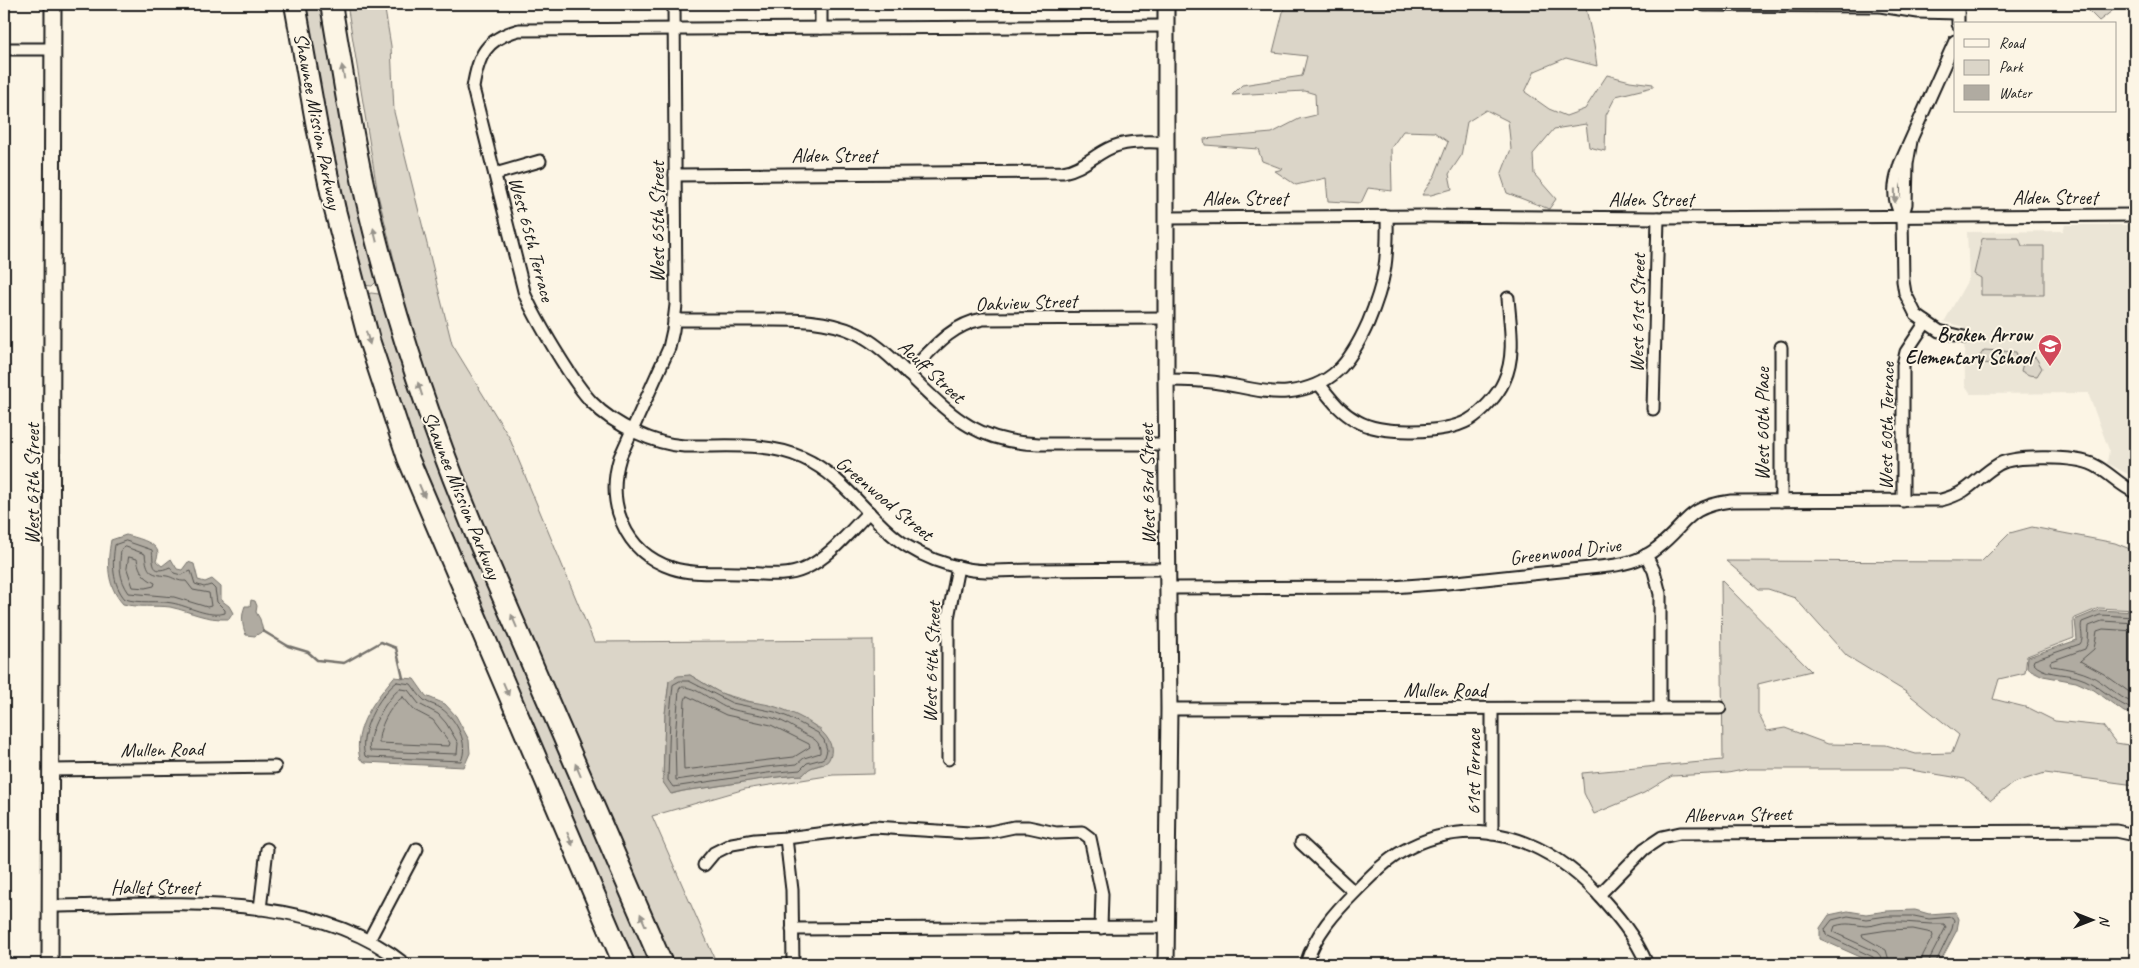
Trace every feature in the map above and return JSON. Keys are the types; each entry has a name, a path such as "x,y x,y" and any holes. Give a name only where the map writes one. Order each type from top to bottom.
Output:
{"highway":[{"name":"Shawnee Mission Parkway","path":"331,4 374,230 405,344 426,405 469,518 662,964"},
{"path":"338,43 339,4"},
{"name":"Shawnee Mission Parkway","path":"295,5 317,127 335,210 369,340 408,458 624,964"}],"street":[{"name":"West 67th Street","path":"50,964 53,4"},
{"name":"West 65th Street","path":"632,431 668,348 674,320 674,4"},
{"path":"821,4 821,28"},
{"name":"West 63rd Street","path":"1166,4 1166,444 1169,709 1166,964"},
{"path":"1704,5 1880,6 1918,12 1958,13"},
{"path":"674,28 1166,26"},
{"name":"West 65th Terrace","path":"632,431 614,422 588,399 534,316 523,287 474,88 476,66 484,50 494,41 504,34 528,29 674,28"},
{"path":"1954,43 1911,141 1907,164 1906,204 1902,216 1903,281 1905,293 1916,315 1939,331 1964,337"},
{"path":"4,49 53,49"},
{"name":"Alden Street","path":"675,174 1063,172 1086,164 1120,144 1166,142"},
{"path":"495,174 540,161"},
{"name":"Alden Street","path":"1166,218 1387,216 1658,218 2135,215"},
{"path":"1166,380 1203,381 1285,392 1308,389 1332,377 1352,355 1380,294 1387,256 1387,216"},
{"name":"West 61st Street","path":"1653,409 1658,218"},
{"path":"1319,384 1335,405 1345,414 1371,427 1392,430 1438,428 1468,420 1484,408 1504,381 1510,363 1511,346 1508,298"},
{"name":"Oakview Street","path":"908,374 957,327 983,319 1166,318"},
{"name":"Acuff Street","path":"674,320 793,320 817,321 838,326 877,345 954,417 978,432 999,439 1021,444 1166,444"},
{"name":"West 60th Terrace","path":"1903,501 1903,365 1906,352 1926,322"},
{"name":"West 60th Place","path":"1781,347 1781,501"},
{"path":"632,431 620,457 614,485 617,509 623,525 632,540 657,562 672,568 702,572 774,574 802,570 824,557 869,512"},
{"name":"Greenwood Street","path":"632,431 664,443 700,446 763,447 782,450 803,458 834,477 905,544 941,563 978,570 1168,569"},
{"name":"Greenwood Drive","path":"1168,588 1392,587 1609,566 1632,562 1655,550 1688,517 1701,508 1715,503 1731,501 1942,500 1957,496 1969,489 2000,464 2018,459 2074,459 2092,464 2135,492"},
{"path":"1646,555 1654,572 1660,594 1660,708"},
{"name":"West 64th Street","path":"948,759 948,618 958,567"},
{"name":"61st Terrace","path":"1492,708 1492,834"},
{"name":"Mullen Road","path":"1169,709 1720,708"},
{"name":"Mullen Road","path":"50,770 274,767"},
{"path":"704,865 714,853 732,844 874,827 970,833 990,832 1014,826 1056,833 1082,832 1090,838 1098,873 1102,894 1101,928"},
{"name":"Albervan Street","path":"1599,895 1644,849 1662,837 1680,833 2116,831 2135,835"},
{"path":"1306,964 1317,938 1327,922 1354,892 1384,864 1402,851 1422,842 1461,833 1492,834 1524,841 1543,849 1576,873 1599,895 1632,935 1647,964"},
{"path":"786,838 792,890 793,964"},
{"path":"1301,843 1354,892"},
{"path":"260,909 267,849"},
{"path":"369,940 417,849"},
{"name":"Hallet Street","path":"50,906 189,905 260,909 298,915 323,921 369,940 406,964"},
{"path":"792,929 1167,927"}],"shaded area":[{"name":"Broken Arrow Elementary School","path":"2065,225 2135,225 2135,478 2107,463 2109,450 2088,393 1971,394 1965,385 1964,327 1944,322 1969,278 1967,232 2063,231"}],"green space":[{"path":"304,4 322,4 377,281 372,286 362,285 332,160"},
{"path":"347,4 384,4 391,46 394,112 452,344 509,437 594,642 873,640 874,774 833,775 745,789 652,816 717,964 673,964 486,533 451,447 414,340 378,195","holes":["690,675 720,693 790,713 821,729 824,764 810,768 802,775 760,779 672,794 663,782 665,714 669,681"]},
{"path":"1285,4 1585,4 1597,66 1566,58 1535,71 1525,92 1549,109 1566,116 1585,109 1607,75 1653,84 1653,87 1616,96 1606,115 1605,151 1589,147 1586,124 1554,129 1533,154 1534,174 1556,199 1549,209 1507,193 1501,175 1511,149 1508,121 1486,110 1467,122 1461,156 1449,174 1452,189 1431,195 1422,195 1435,175 1448,142 1434,132 1403,131 1391,148 1392,191 1368,188 1361,203 1328,201 1326,178 1296,185 1275,171 1283,169 1262,161 1258,149 1205,145 1204,139 1272,133 1299,119 1316,115 1315,94 1305,91 1232,95 1242,85 1302,76 1307,56 1273,52"},
{"path":"2082,4 2121,4 2099,21"},
{"path":"2019,238 2022,246 2044,246 2044,295 1981,295 1981,278 1974,274 1982,239"},
{"path":"367,294 379,294 382,298 396,348 440,474 652,964 633,964 425,482 380,353"},
{"path":"1984,350 2016,352 2018,361 2012,366 1983,363 1980,356"},
{"path":"2030,355 2036,358 2042,368 2037,376 2021,371 2024,359"},
{"path":"2032,527 2115,543 2135,551 2135,610 2099,608 2073,619 2074,638 2027,656 2025,673 1999,679 1993,699 2029,708 2055,721 2103,726 2116,743 2135,746 2135,785 2045,773 2013,783 1991,800 1965,779 1905,769 1748,769 1728,773 1672,776 1644,793 1594,814 1584,793 1582,773 1723,760 1721,580 1811,671 1758,684 1758,713 1767,731 1785,728 1828,744 1886,745 1916,754 1952,753 1959,735 1906,692 1847,656 1795,598 1768,589 1759,589 1726,561 1981,562 2010,533"}],"water":[{"path":"126,535 154,546 158,553 156,561 162,566 171,559 177,569 182,570 188,562 194,564 198,580 205,582 212,579 221,587 221,600 229,606 233,613 229,619 205,617 170,607 123,604 113,589 109,574 109,557 111,540"},
{"path":"251,600 255,601 257,606 256,612 263,631 255,636 246,635 243,624 245,606 250,606"},
{"path":"2099,610 2135,612 2135,715 2124,712 2094,690 2076,682 2043,676 2027,668 2028,657 2077,640 2075,620"},
{"path":"690,675 726,695 776,707 814,725 828,740 831,748 829,760 810,769 803,775 760,779 671,794 663,782 665,714 669,681 678,676"},
{"path":"394,677 414,679 426,696 445,704 456,716 469,740 470,753 464,767 365,762 360,759 358,748 362,725 373,705"},
{"path":"1915,910 1929,914 1956,912 1959,919 1957,930 1939,964 1876,964 1820,939 1820,928 1829,915 1848,911 1866,914"}],"waterway":[{"path":"263,631 288,646 308,652 317,660 344,663 381,642 396,648 403,678"}],"place":[{"name":"Broken Arrow Elementary School","path":"2050,367"}]}
